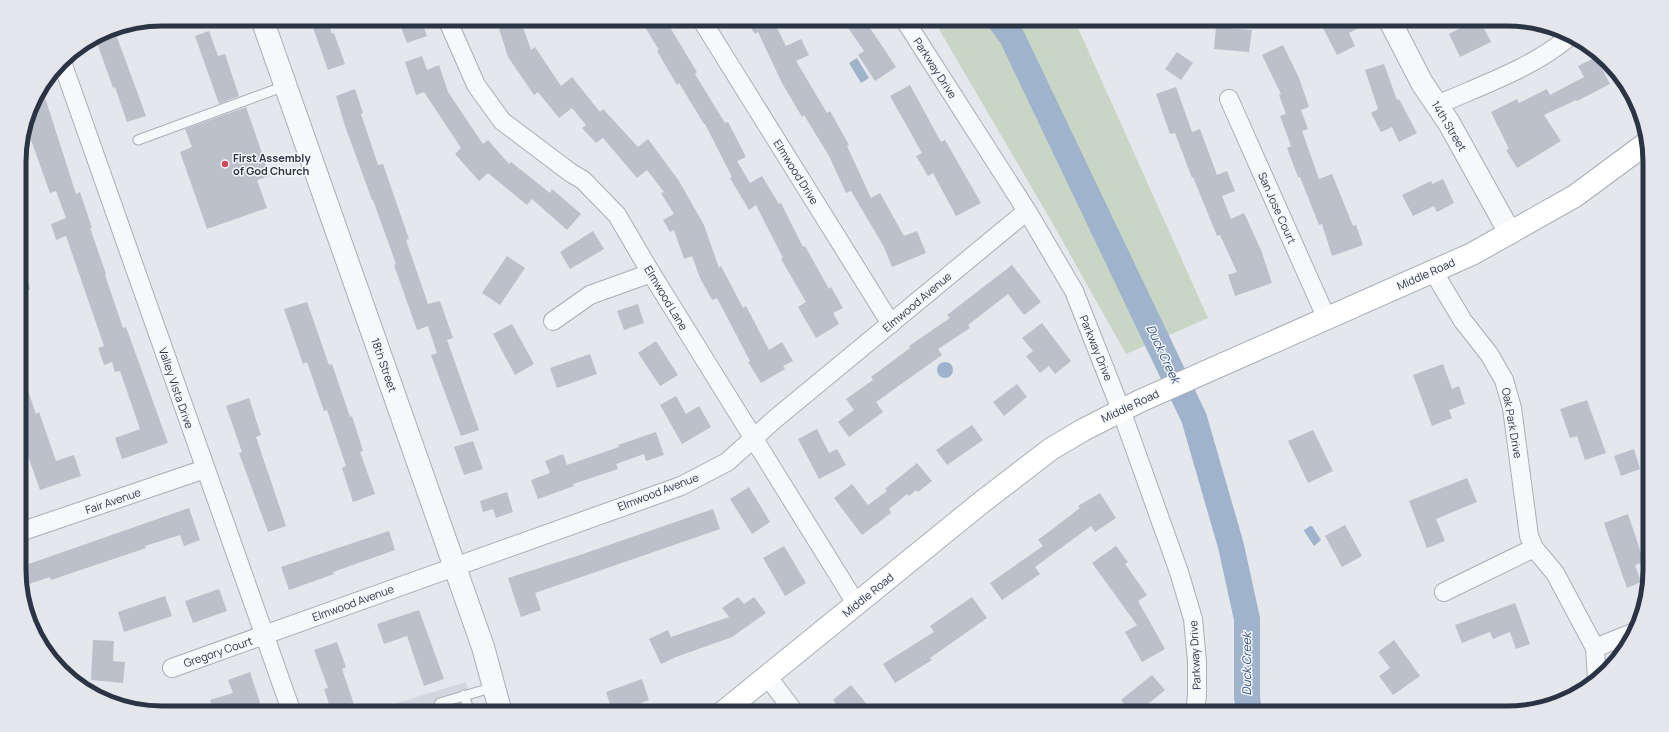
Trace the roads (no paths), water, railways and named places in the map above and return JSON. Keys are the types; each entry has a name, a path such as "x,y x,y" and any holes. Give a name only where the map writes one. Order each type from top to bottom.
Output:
{"main road":[{"name":"Middle Road","path":"731,706 857,605 982,502 1051,449 1083,430 1130,406 1326,317 1472,254 1576,196 1642,146"}],"street":[{"name":"18th Street","path":"264,26 483,647 500,706"},
{"name":"Elmwood Lane","path":"450,26 476,85 502,121 588,185 617,215 651,274 857,605"},
{"name":"Elmwood Drive","path":"705,26 891,324"},
{"name":"Parkway Drive","path":"908,26 1027,211 1074,291 1130,406 1176,564 1194,619 1197,661 1196,706"},
{"name":"14th Street","path":"1393,26 1422,83 1449,123 1510,233"},
{"path":"1437,105 1521,68 1566,40"},
{"name":"Valley Vista Drive","path":"64,68 289,706"},
{"name":"San Jose Court","path":"1229,100 1326,317"},
{"name":"Elmwood Avenue","path":"264,636 454,566 681,486 727,462 775,419 1027,211"},
{"name":"Oak Park Drive","path":"1433,271 1463,322 1489,354 1504,380 1512,408 1529,536 1534,548 1555,573 1596,648 1597,672"},
{"path":"553,321 590,295 651,274"},
{"name":"Fair Avenue","path":"26,530 205,469"},
{"path":"1444,592 1534,548"},
{"path":"1596,648 1626,635"},
{"name":"Gregory Court","path":"172,668 264,636"},
{"path":"767,676 790,706"}],"lane":[{"path":"138,140 285,86"},
{"path":"438,706 440,703 495,687"},
{"path":"464,696 468,706"}],"water":[{"path":"857,58 869,78 861,83 849,63"},
{"path":"26,282 28,282 30,289 26,293"},
{"path":"945,362 951,364 953,370 951,376 945,378 939,376 937,370 939,364"},
{"path":"1312,526 1321,540 1314,546 1304,531"}],"waterway":[{"name":"Duck Creek","path":"1004,26 1012,37 1194,418 1231,546 1247,619 1248,706"}],"place":[{"name":"First Assembly of God Church","path":"225,164"}]}
